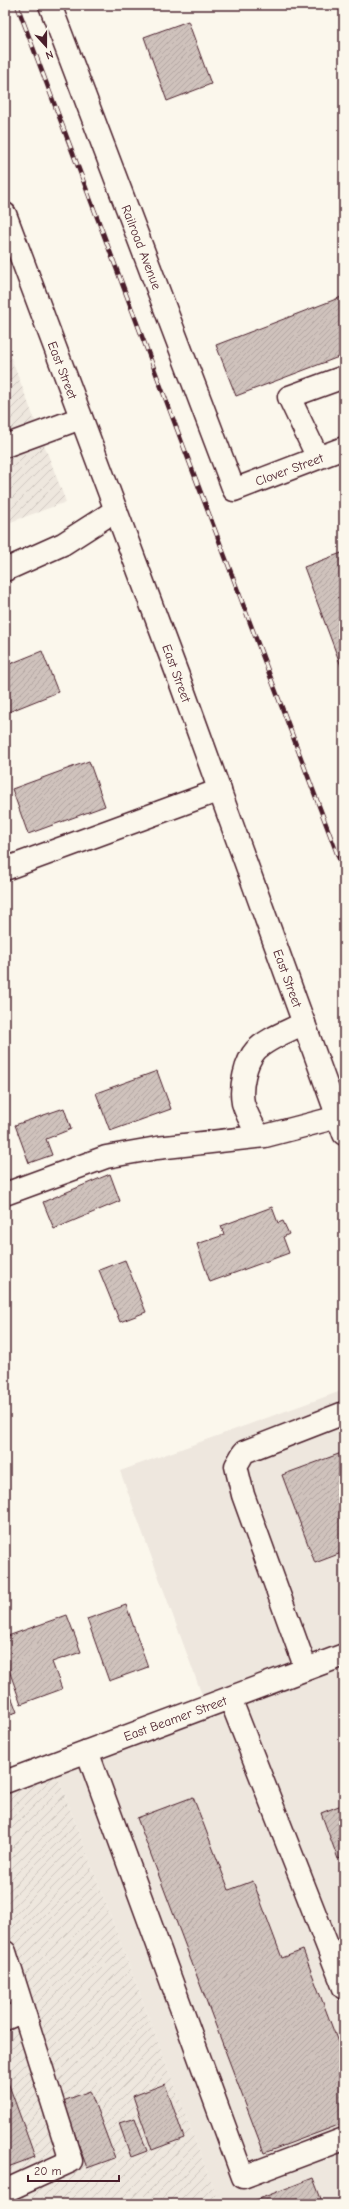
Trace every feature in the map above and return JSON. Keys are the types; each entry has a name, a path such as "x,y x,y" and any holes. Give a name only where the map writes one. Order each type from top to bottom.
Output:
{"street":[{"name":"Railroad Avenue","path":"50,5 234,490"},
{"name":"East Street","path":"5,214 220,790 341,1125"},
{"path":"318,458 289,397 344,377"},
{"path":"5,446 81,418"},
{"name":"Clover Street","path":"234,490 344,448"},
{"path":"5,570 63,544 116,510"},
{"path":"5,869 220,790"},
{"path":"258,1136 243,1102 244,1081 250,1060 256,1050 266,1043 304,1023"},
{"path":"5,1194 106,1157 157,1148 341,1125"},
{"path":"306,1669 243,1495 236,1466 244,1452 344,1413"},
{"name":"East Beamer Street","path":"5,1782 344,1655"},
{"path":"230,1698 344,1988"},
{"path":"87,1751 243,2177 344,2139"},
{"path":"5,1952 14,2015 70,2161 5,2191"}],"shaded area":[{"path":"5,342 66,502 5,524"},
{"path":"344,1390 344,2204 219,2204 53,1764 206,1706 120,1471"},
{"path":"53,1764 219,2204 5,2204 5,1782"}],"building":[{"path":"188,21 211,84 167,101 144,37"},
{"path":"344,296 344,355 236,396 216,345"},
{"path":"344,552 344,674 304,567"},
{"path":"42,651 58,692 6,713 5,666"},
{"path":"89,761 105,806 28,834 12,789"},
{"path":"157,1071 171,1109 110,1131 96,1093"},
{"path":"64,1108 71,1129 46,1139 52,1155 29,1163 15,1125"},
{"path":"110,1174 120,1201 54,1229 43,1202"},
{"path":"272,1207 278,1223 283,1221 289,1234 283,1237 289,1253 210,1282 197,1244 224,1235 221,1226"},
{"path":"125,1260 146,1312 120,1322 99,1270"},
{"path":"344,1452 344,1552 315,1563 282,1475"},
{"path":"126,1605 148,1667 109,1681 87,1619"},
{"path":"67,1615 81,1652 52,1662 62,1689 21,1704 5,1659 5,1637"},
{"path":"5,1680 17,1712 5,1716"},
{"path":"193,1797 229,1890 253,1881 282,1958 303,1950 344,2058 344,2123 264,2153 137,1818"},
{"path":"344,1804 344,1857 338,1859 321,1813"},
{"path":"5,2074 35,2157 5,2168"},
{"path":"165,2084 184,2138 152,2150 133,2096"},
{"path":"90,2091 115,2158 87,2168 63,2101"},
{"path":"135,2118 147,2151 131,2157 119,2123"},
{"path":"313,2178 323,2204 246,2204"}],"railway":[{"path":"17,5 344,872"}]}
